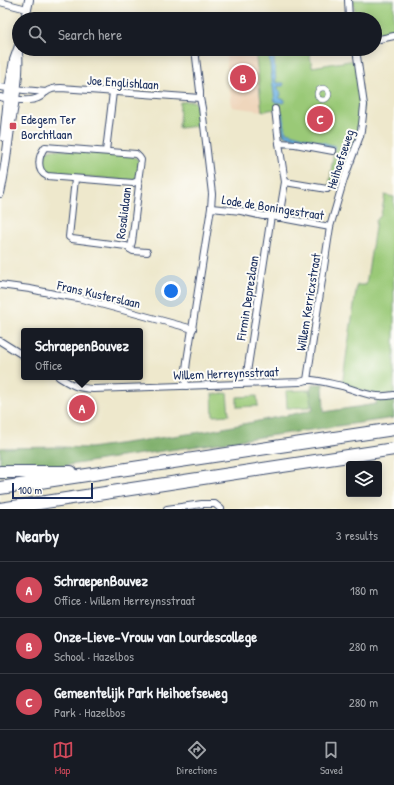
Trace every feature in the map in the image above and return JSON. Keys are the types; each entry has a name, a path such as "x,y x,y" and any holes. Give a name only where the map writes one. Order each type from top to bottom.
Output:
{"highway":[{"path":"0,488 394,429"},
{"path":"0,509 394,449"},
{"path":"0,472 106,472"},
{"path":"47,509 102,494"}],"street":[{"path":"26,12 30,0"},
{"path":"348,0 349,12"},
{"path":"0,2 27,8"},
{"path":"382,39 394,36"},
{"path":"0,166 7,98 13,89 18,56"},
{"path":"186,386 185,378 212,194 196,56"},
{"name":"Heihoefseweg","path":"330,227 344,179 360,136 362,124 364,105 357,56"},
{"name":"Joe Englishlaan","path":"0,87 46,92"},
{"name":"Joe Englishlaan","path":"7,98 32,100 37,99 46,92 56,88 61,88 200,98"},
{"path":"106,151 113,92"},
{"path":"0,193 4,177 10,128 7,98"},
{"path":"275,109 285,182 279,218"},
{"path":"279,143 295,144 333,151"},
{"name":"Rosalialaan","path":"130,249 139,185 138,181 141,160 139,157 136,154 45,147 42,151 39,168 43,174 47,176 75,179 69,237 72,239 126,246 130,249 133,251 147,252"},
{"path":"75,179 133,183 138,181"},
{"path":"285,182 327,189"},
{"name":"Lode de Boningestraat","path":"211,208 241,211 330,227"},
{"name":"Firmin Deprezlaan","path":"246,383 271,216"},
{"name":"Willem Kerricxstraat","path":"307,380 330,227"},
{"name":"Frans Kusterslaan","path":"0,285 78,298 193,329"},
{"path":"0,341 21,354"},
{"name":"Willem Herreynsstraat","path":"63,380 73,386 93,389 300,382 307,380 321,381 377,396 385,397 394,395"},
{"path":"167,509 202,504 215,504 221,509"}],"shaded area":[{"path":"226,56 256,56 262,111 232,107"}],"green space":[{"path":"353,0 394,0 394,31 382,34 382,12 355,12"},
{"path":"256,56 310,56 312,67 355,60 363,105 361,123 340,190 329,188 334,149 283,136 276,109 262,111"},
{"path":"194,101 196,104 199,126 179,128 180,102"},
{"path":"52,149 130,155 139,161 137,178 134,181 45,173 43,159 47,151"},
{"path":"385,195 394,197 394,394 377,395 342,385 357,285 366,285 376,221 381,215"},
{"path":"312,384 323,384 324,412 376,404 377,398 394,397 394,418 114,458 0,476 0,448 90,448 208,431 313,410 310,391"},
{"path":"310,390 311,407 287,408 286,391"},
{"path":"227,393 229,415 213,416 212,394"},
{"path":"257,396 258,406 237,407 237,397"}],"water":[{"path":"269,56 275,56 276,83 284,83 283,86 278,86 278,90 280,91 281,95 279,98 285,100 285,102 275,102"},
{"path":"280,112 282,112 286,132 335,146 334,149 284,135"}],"waterway":[{"path":"382,34 394,31"}],"place":[{"name":"Onze-Lieve-Vrouw van Lourdescollege","path":"243,78"},
{"name":"Gemeentelijk Park Heihoefseweg","path":"320,119"},
{"name":"Edegem Ter Borchtlaan","path":"13,126"},
{"name":"SchraepenBouvez","path":"82,408"}]}
